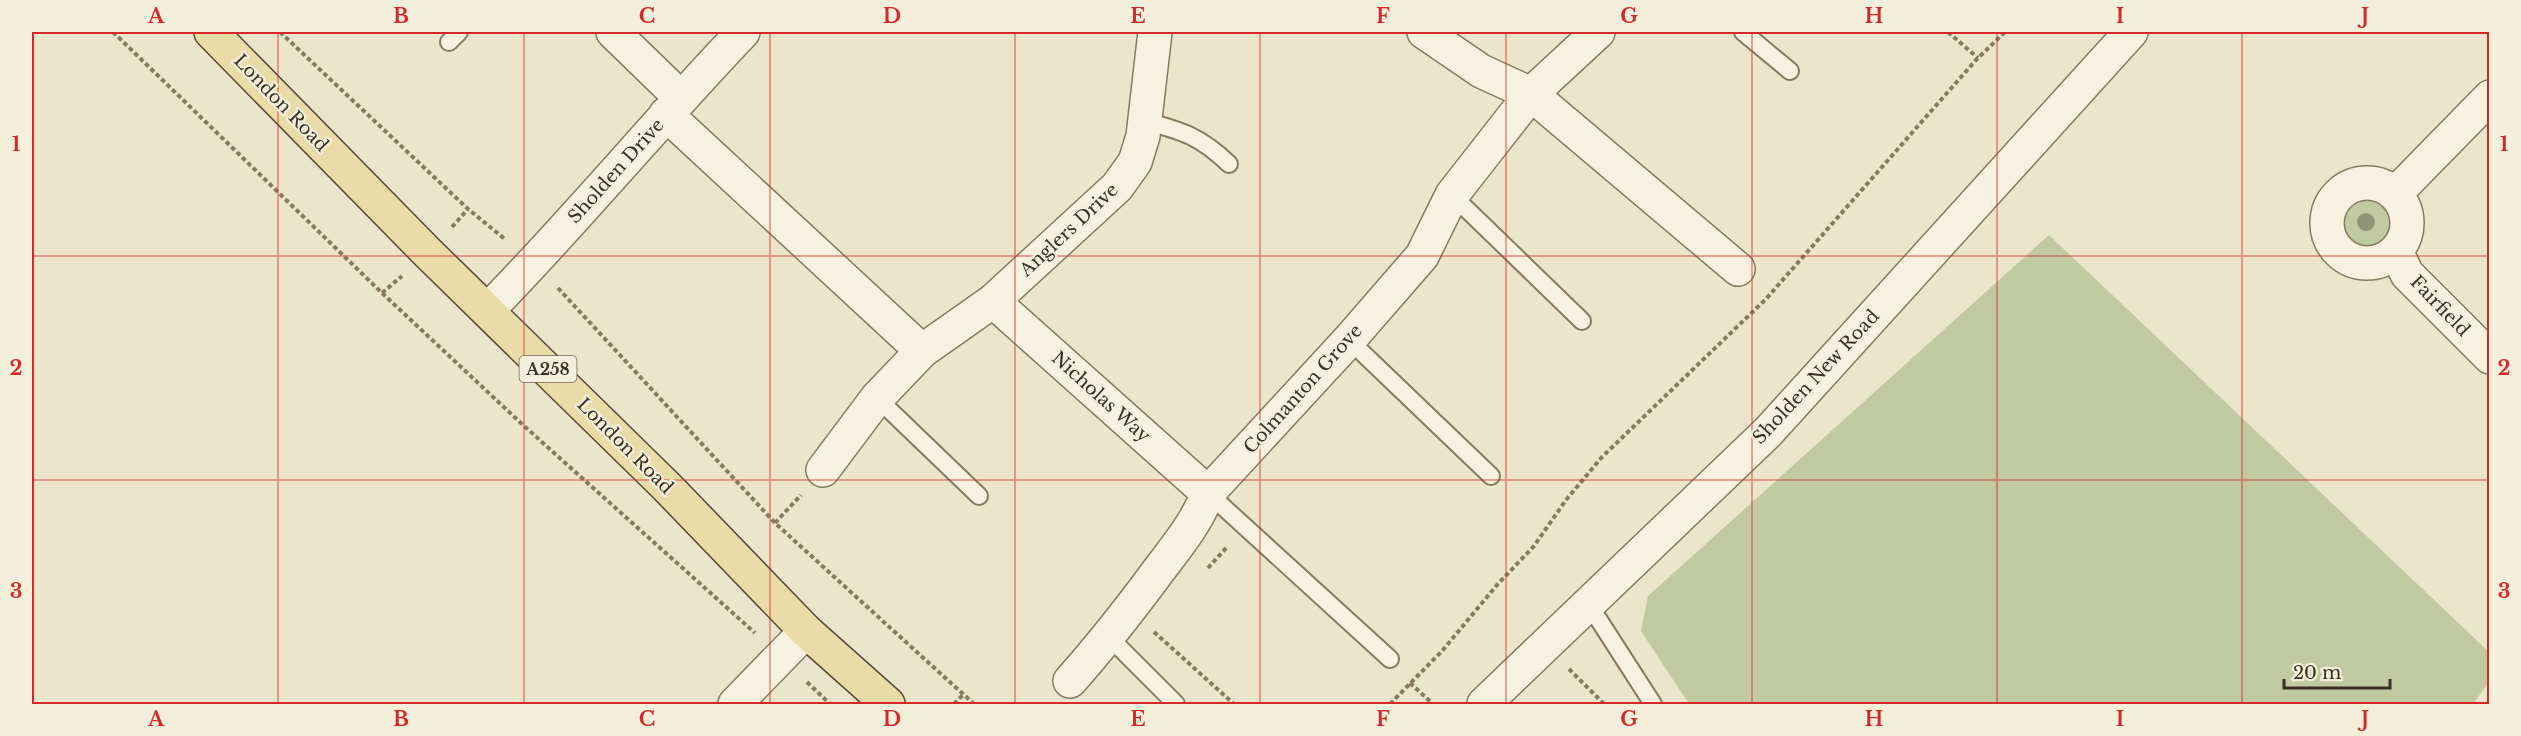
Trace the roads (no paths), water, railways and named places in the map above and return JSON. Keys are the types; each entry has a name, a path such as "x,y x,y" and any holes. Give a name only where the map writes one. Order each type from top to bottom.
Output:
{"main road":[{"name":"London Road","path":"211,32 428,253 667,488 806,631 888,705"}],"street":[{"path":"613,32 673,106 922,351"},
{"name":"Sholden Drive","path":"488,310 534,263 673,106 743,32"},
{"name":"Anglers Drive","path":"823,470 877,398 922,351 993,301 1117,187 1135,162 1144,121 1155,32"},
{"path":"1424,32 1481,71 1531,94 1738,269"},
{"name":"Colmanton Grove","path":"1070,681 1109,637 1200,515 1208,493 1349,340 1422,256 1452,195 1531,94 1598,32"},
{"name":"Sholden New Road","path":"1484,705 1768,432 2131,32"},
{"path":"2396,194 2490,97"},
{"path":"2371,182 2384,186 2396,194 2407,216 2407,229 2396,251 2385,259 2372,263 2345,258 2335,249 2328,237 2326,223 2328,210 2334,198 2357,183 2371,182"},
{"name":"Fairfield","path":"2396,251 2408,274 2490,357"},
{"name":"Nicholas Way","path":"993,301 1208,493"},
{"path":"735,705 806,631"}],"lane":[{"path":"1743,32 1790,71"},
{"path":"1144,121 1185,132 1201,140 1228,164"},
{"path":"1452,195 1582,321"},
{"path":"1349,340 1491,476"},
{"path":"877,398 979,496"},
{"path":"1208,493 1390,659"},
{"path":"1588,603 1653,705"},
{"path":"1109,637 1176,705"}]}
